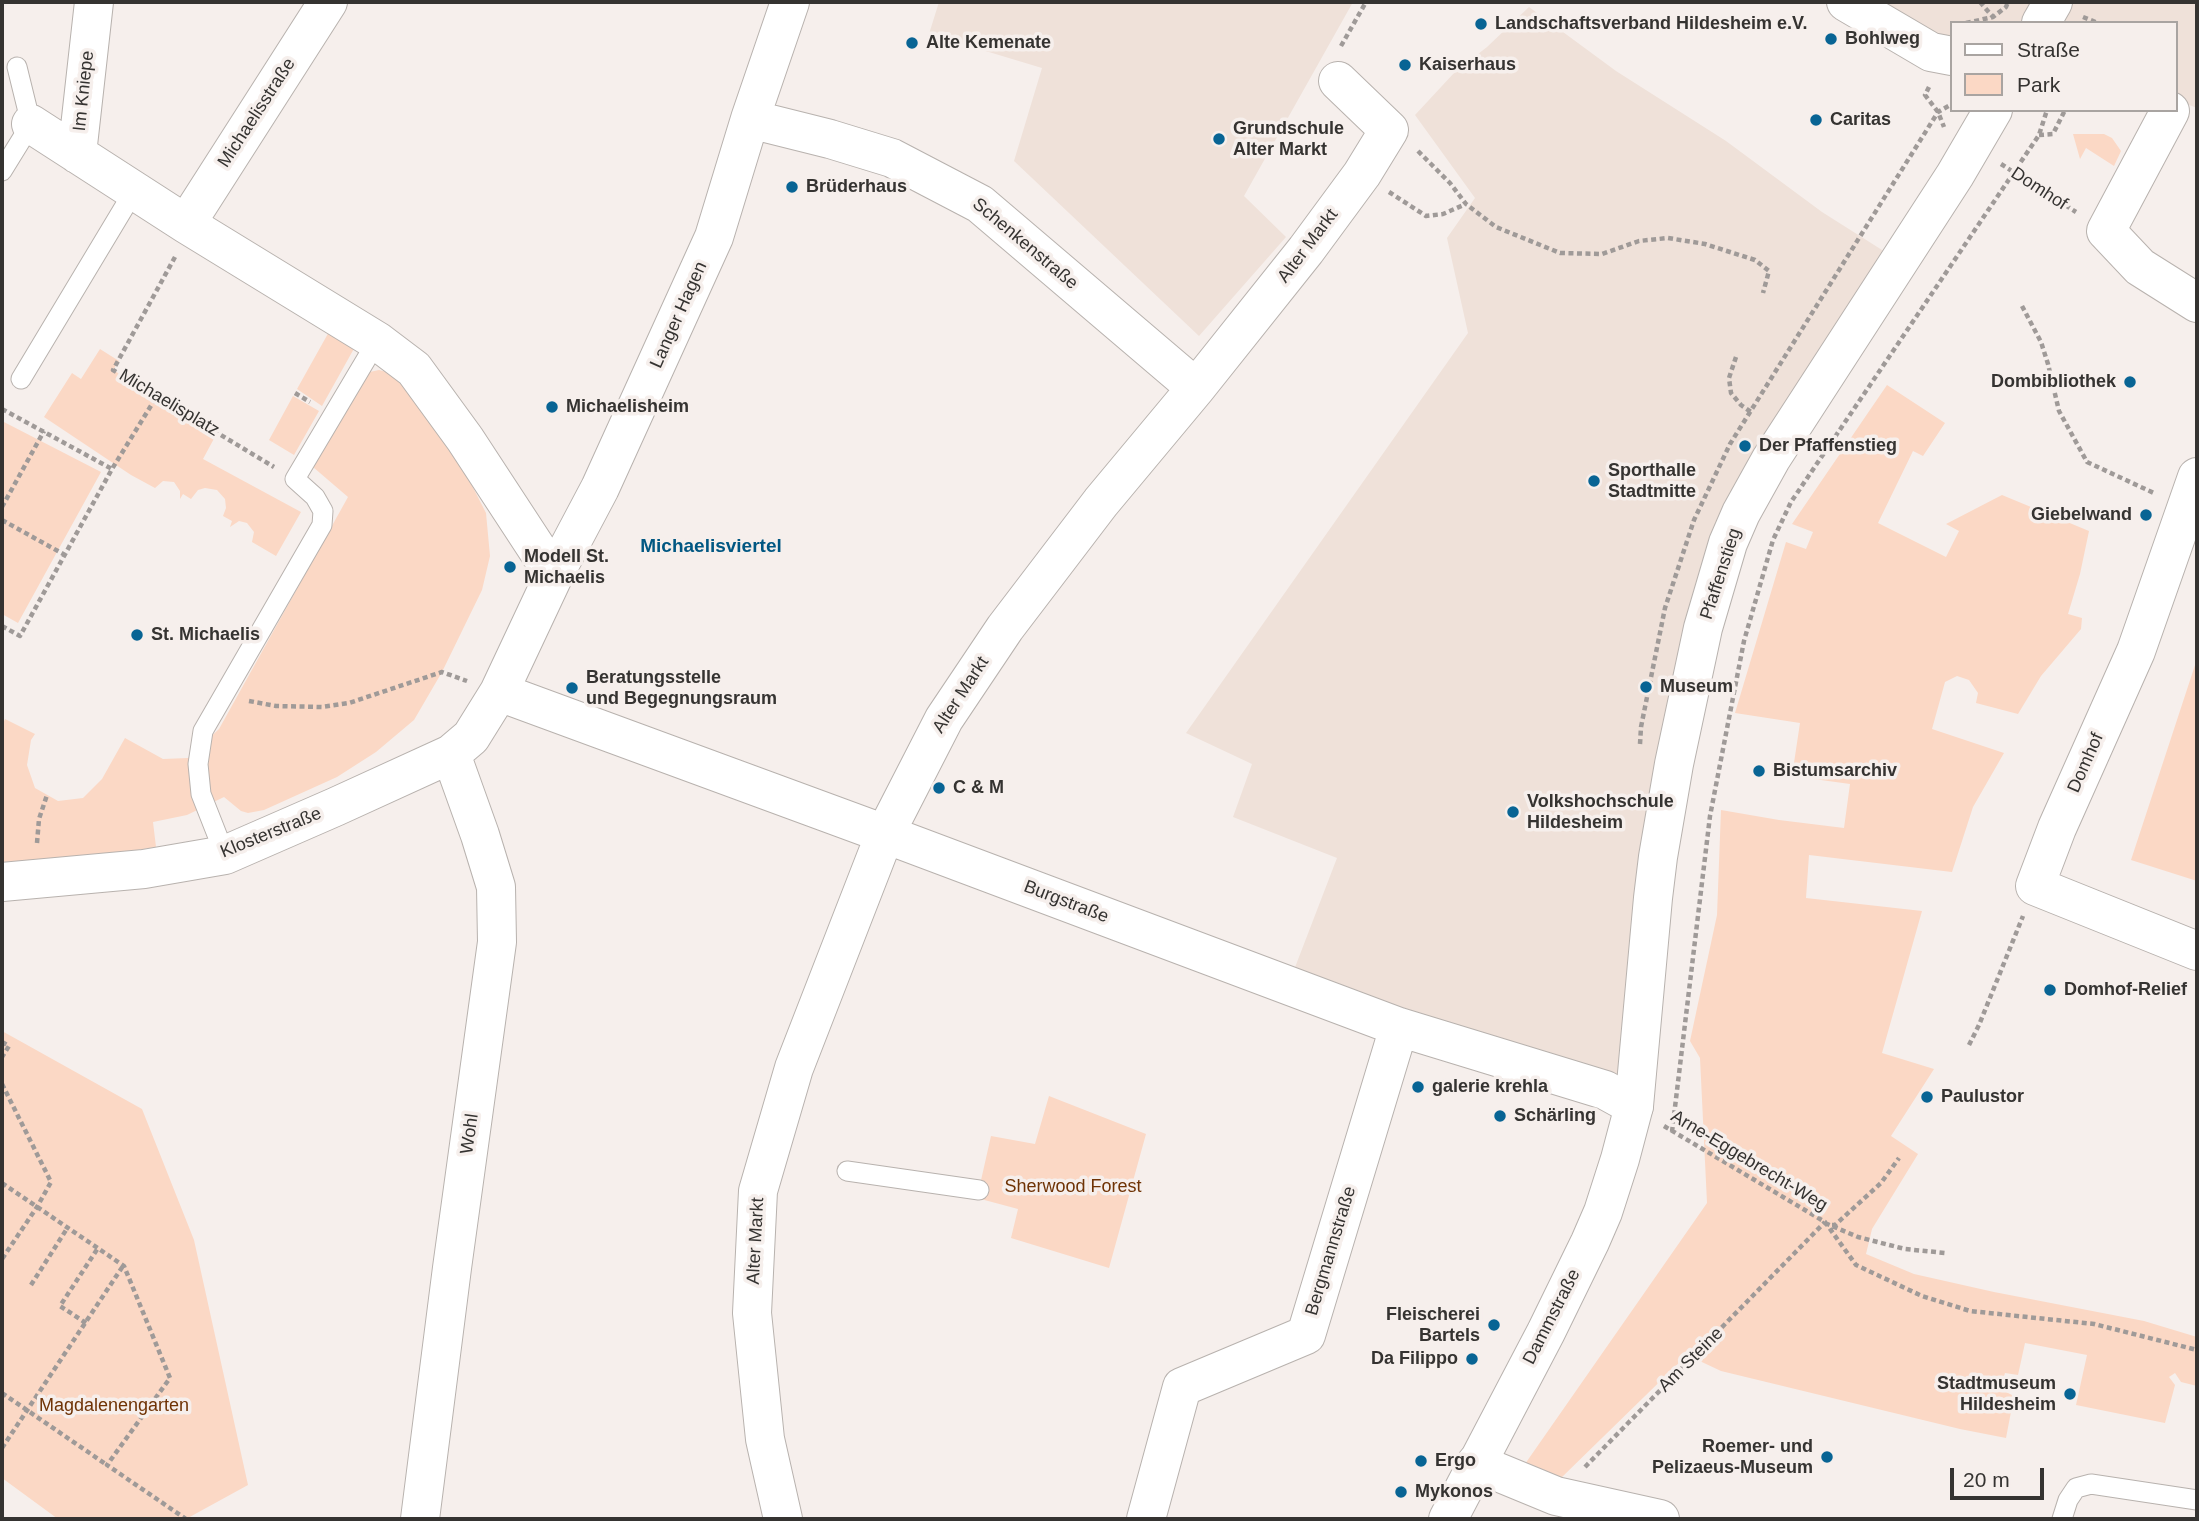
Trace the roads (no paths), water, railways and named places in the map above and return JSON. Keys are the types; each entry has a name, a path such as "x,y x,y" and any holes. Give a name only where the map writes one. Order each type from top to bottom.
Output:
{"street":[{"name":"Im Kniepe","path":"93,2 77,154 186,223"},
{"name":"Michaelisstraße","path":"186,223 328,2"},
{"name":"Langer Hagen","path":"499,692 554,575 600,488 709,248 790,2"},
{"path":"1846,2 1931,52 1951,46"},
{"path":"2043,21 2053,2"},
{"name":"Alter Markt","path":"783,1519 765,1439 751,1313 758,1191 779,1146 794,1068 885,834 944,719 1005,628 1101,502 1300,258 1362,174 1389,130 1338,81"},
{"name":"Pfaffenstieg","path":"1634,1106 1658,857 1674,764 1703,628 1728,542 1771,459 1973,146 1992,112"},
{"path":"2169,112 2106,231 2140,267 2197,303"},
{"path":"2174,112 2197,122"},
{"name":"Schenkenstraße","path":"750,119 892,158 980,204 1196,388"},
{"path":"30,124 77,154"},
{"path":"186,223 377,341 414,369 465,439 554,575"},
{"name":"Domhof","path":"2190,510 2136,651 2057,828 2035,886 2197,951"},
{"name":"Burgstraße","path":"499,692 1399,1027 1605,1090 1634,1106"},
{"name":"Klosterstraße","path":"20,881 144,869 225,855 451,754 471,737 499,692"},
{"name":"Wohl","path":"430,1517 453,1255 497,942 496,887 451,754"},
{"name":"Bergmannstraße","path":"1146,1519 1182,1387 1306,1335 1399,1027"},
{"name":"Dammstraße","path":"1448,1519 1590,1242 1607,1199 1634,1106"},
{"path":"1476,1463 1556,1496 1660,1519"}],"lane":[{"path":"2,171 30,124 17,67"},
{"path":"21,379 134,191"},
{"path":"225,855 201,794 198,764 203,732 322,525 323,511 315,497 295,479 377,341"},
{"path":"847,1171 979,1190"},
{"path":"2062,1519 2068,1500 2077,1488 2091,1484 2197,1500"}],"place":[{"name":"Landschaftsverband Hildesheim e.V.","path":"1481,24"},
{"name":"Bohlweg","path":"1831,39"},
{"name":"Alte Kemenate","path":"912,43"},
{"name":"Kaiserhaus","path":"1405,65"},
{"name":"Caritas","path":"1816,120"},
{"name":"Grundschule Alter Markt","path":"1219,139"},
{"name":"Brüderhaus","path":"792,187"},
{"name":"Dombibliothek","path":"2130,382"},
{"name":"Michaelisheim","path":"552,407"},
{"name":"Der Pfaffenstieg","path":"1745,446"},
{"name":"Sporthalle Stadtmitte","path":"1594,481"},
{"name":"Giebelwand","path":"2146,515"},
{"name":"Modell St. Michaelis","path":"510,567"},
{"name":"St. Michaelis","path":"137,635"},
{"name":"Museum","path":"1646,687"},
{"name":"Beratungsstelle und Begegnungsraum","path":"572,688"},
{"name":"Bistumsarchiv","path":"1759,771"},
{"name":"C & M","path":"939,788"},
{"name":"Volkshochschule Hildesheim","path":"1513,812"},
{"name":"Domhof-Relief","path":"2050,990"},
{"name":"galerie krehla","path":"1418,1087"},
{"name":"Paulustor","path":"1927,1097"},
{"name":"Schärling","path":"1500,1116"},
{"name":"Fleischerei Bartels","path":"1494,1325"},
{"name":"Da Filippo","path":"1472,1359"},
{"name":"Stadtmuseum Hildesheim","path":"2070,1394"},
{"name":"Roemer- und Pelizaeus-Museum","path":"1827,1457"},
{"name":"Ergo","path":"1421,1461"},
{"name":"Mykonos","path":"1401,1492"}],"district":[{"name":"Michaelisviertel","path":"711,547"}],"park label":[{"name":"Sherwood Forest","path":"1073,1187"},
{"name":"Magdalenengarten","path":"114,1406"}]}
